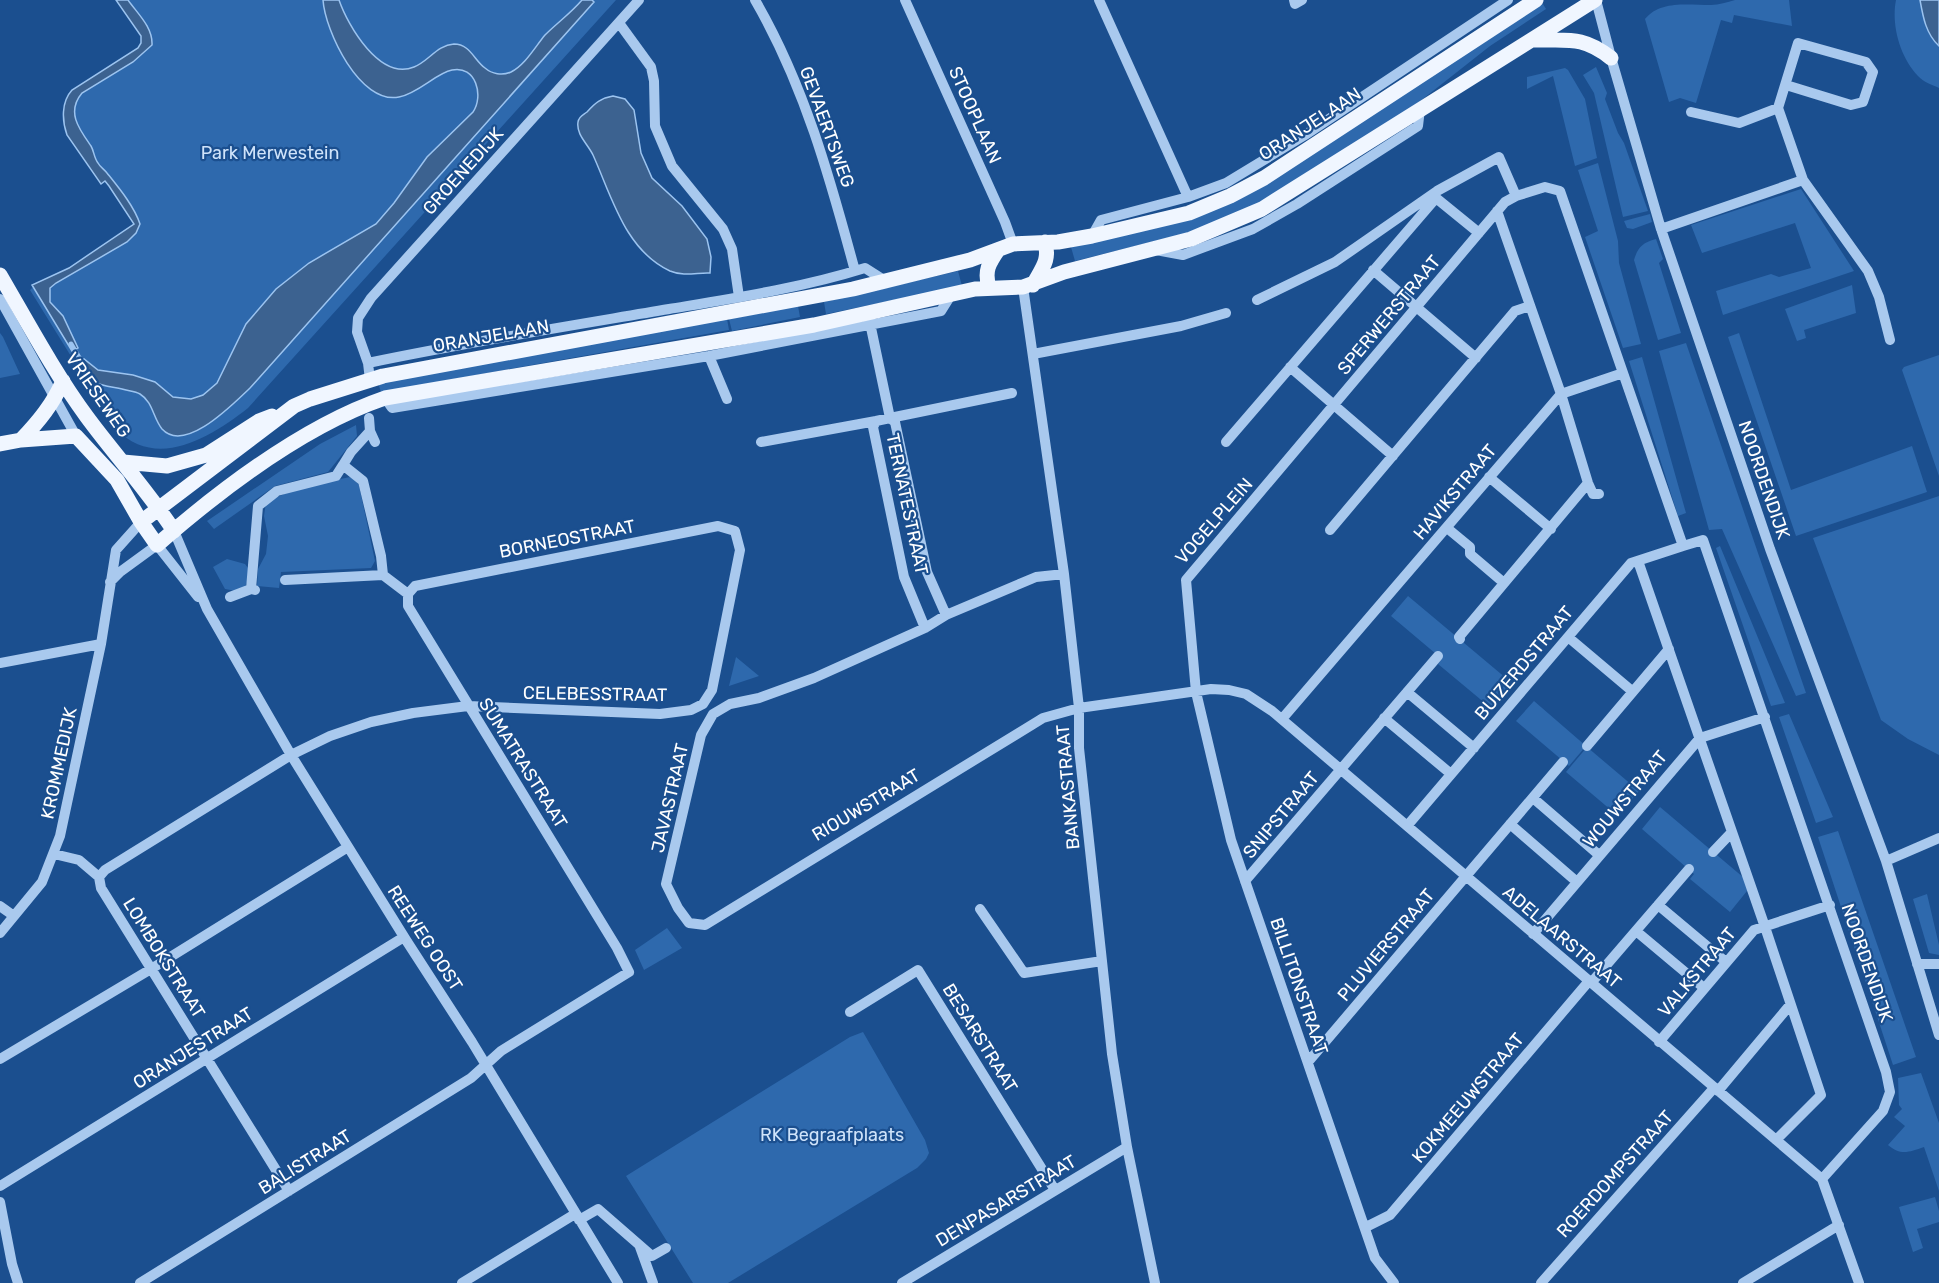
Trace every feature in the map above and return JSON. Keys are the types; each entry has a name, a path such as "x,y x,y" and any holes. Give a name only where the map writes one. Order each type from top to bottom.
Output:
{"main road":[{"path":"157,545 265,462 339,416 385,398 814,325 989,287 1028,286 1064,272 1191,239 1262,210 1596,0"},
{"name":"ORANJELAAN","path":"141,522 294,406 383,376 887,282 970,260 1006,247 1092,236 1189,213 1230,196 1264,178 1530,1"},
{"path":"1533,40 1584,42 1599,48 1611,58"},
{"path":"1028,286 1047,260 1045,242"},
{"path":"989,287 986,277 987,265 1006,247"},
{"name":"VRIESEWEG","path":"0,275 63,381 174,531"},
{"path":"21,440 55,400 63,381"},
{"path":"123,462 167,466 206,455 259,421 294,406"},
{"path":"0,444 76,436"},
{"name":"VRIESEWEG","path":"76,436 117,480 157,545"}],"street":[{"name":"GROENEDIJK","path":"370,380 368,363 357,332 357,325 358,318 371,298 639,0"},
{"name":"GEVAERTSWEG","path":"755,0 794,77 818,142 855,271"},
{"name":"STOOPLAAN","path":"905,0 997,203 1006,247"},
{"path":"1099,0 1188,197"},
{"path":"1294,0 1295,4 1302,0"},
{"name":"ORANJELAAN","path":"1092,236 1101,220 1188,197 1226,183 1265,161 1412,66 1508,0"},
{"name":"NOORDENDIJK","path":"1596,0 1661,229 1770,549 1886,861 1939,1035"},
{"path":"619,23 651,68 654,81 655,126 672,166 723,229 732,249 739,297"},
{"path":"1786,85 1851,105 1863,102 1873,72 1866,62 1798,43 1778,108 1803,180 1868,271 1879,297 1890,340"},
{"path":"1691,112 1739,123 1778,108"},
{"path":"1257,300 1335,262 1437,191 1498,157 1516,196"},
{"path":"1661,229 1803,180"},
{"name":"SPERWERSTRAAT","path":"1270,481 1505,202 1545,187 1560,191 1623,374"},
{"path":"1226,442 1436,198 1479,233"},
{"path":"1497,211 1561,394 1588,483 1593,494 1599,494"},
{"name":"ORANJELAAN","path":"368,363 739,297 865,268 887,282"},
{"path":"1374,270 1476,358"},
{"name":"BANKASTRAAT","path":"1028,286 1033,354 1064,574 1079,708 1079,748 1112,1054 1127,1147 1155,1283"},
{"path":"385,398 392,408 709,356 941,311 951,295"},
{"name":"VRIESEWEG","path":"0,299 76,436"},
{"path":"1330,530 1515,311 1530,306"},
{"path":"1033,354 1181,326 1226,313"},
{"path":"870,323 890,418"},
{"path":"709,356 726,399"},
{"path":"1290,367 1393,456"},
{"path":"1561,394 1623,374 1683,546"},
{"name":"TERNATESTRAAT","path":"761,442 1012,393"},
{"name":"HAVIKSTRAAT","path":"1282,719 1561,394"},
{"path":"369,418 370,431 375,442"},
{"name":"TERNATESTRAAT","path":"890,418 895,422 927,572 946,615"},
{"name":"TERNATESTRAAT","path":"876,421 873,427 904,577 925,628"},
{"path":"230,597 254,590 258,506 277,491 336,476 351,452 370,431"},
{"path":"343,465 363,481 381,556 383,575"},
{"path":"1490,477 1551,529"},
{"name":"VOGELPLEIN","path":"1196,692 1186,580 1270,481"},
{"path":"1460,639 1459,637 1588,483"},
{"name":"KROMMEDIJK","path":"0,933 42,882 54,854 60,836 101,644 116,550 141,522"},
{"name":"BORNEOSTRAAT","path":"408,594 415,586 695,530 718,526 735,531 740,550 712,690 703,704 691,710"},
{"path":"1447,528 1470,547 1470,554 1504,583"},
{"name":"REEWEG OOST","path":"174,531 207,609 291,755 485,1064 618,1283"},
{"name":"NOORDENDIJK","path":"1683,546 1703,540 1886,1072 1890,1092 1883,1111 1822,1179"},
{"path":"110,583 120,572 157,545"},
{"name":"REEWEG OOST","path":"157,545 207,609"},
{"name":"BUIZERDSTRAAT","path":"1407,826 1631,563 1683,546"},
{"path":"1638,561 1821,1095 1776,1140"},
{"path":"925,628 946,615 1036,576 1064,574"},
{"path":"285,580 383,575 408,594"},
{"name":"SUMATRASTRAAT","path":"408,594 408,606 617,948 629,972 501,1051 485,1064"},
{"name":"JAVASTRAAT","path":"678,908 666,884 701,735 713,714 730,704 759,698 814,678 925,628"},
{"path":"1568,637 1632,692"},
{"path":"0,663 101,644"},
{"path":"1587,747 1669,649"},
{"name":"SNIPSTRAAT","path":"1245,881 1438,656"},
{"path":"1079,708 1221,689 1246,693 1282,719"},
{"name":"BILLITONSTRAAT","path":"1196,692 1231,840 1375,1258 1394,1283"},
{"path":"1407,692 1474,748"},
{"name":"CELEBESSTRAAT","path":"99,878 105,870 291,755 330,736 371,722 413,712 468,706 660,714 691,710"},
{"name":"RIOUWSTRAAT","path":"678,908 689,922 705,925 1042,718 1079,708"},
{"path":"1700,738 1765,717"},
{"path":"1384,718 1451,774"},
{"name":"ADELAARSTRAAT","path":"1282,719 1822,1179"},
{"name":"WOUWSTRAAT","path":"1533,934 1700,738"},
{"name":"PLUVIERSTRAAT","path":"1308,1062 1563,762"},
{"path":"1533,798 1599,855"},
{"path":"1510,824 1576,882"},
{"path":"1713,852 1732,832"},
{"path":"1886,861 1939,838"},
{"path":"0,1059 348,847"},
{"name":"LOMBOKSTRAAT","path":"54,854 79,860 99,878 101,888 289,1191"},
{"name":"KOKMEEUWSTRAAT","path":"1366,1227 1389,1215 1689,869"},
{"path":"1658,905 1726,962"},
{"name":"VALKSTRAAT","path":"1659,1042 1754,930 1830,905"},
{"path":"0,906 14,916"},
{"path":"980,909 1024,973 1102,961"},
{"path":"1636,932 1704,988"},
{"name":"ORANJESTRAAT","path":"0,1186 404,937"},
{"path":"1917,964 1939,964"},
{"name":"BESARSTRAAT","path":"850,1012 918,970 1055,1190"},
{"name":"ROERDOMPSTRAAT","path":"1541,1283 1790,1005"},
{"name":"BALISTRAAT","path":"140,1283 471,1078 485,1064"},
{"name":"DENPASARSTRAAT","path":"902,1283 1127,1147"},
{"path":"1822,1179 1859,1283"},
{"path":"0,1202 18,1283"},
{"path":"462,1283 577,1217 598,1209 652,1256 666,1248"},
{"path":"1743,1283 1839,1225"},
{"path":"640,1247 653,1283"},
{"path":"11,1283 12,1264"}],"green space":[{"name":"Park Merwestein","path":"116,0 616,0 248,408 218,429 184,445 149,448 132,441 116,429 30,290 32,285 69,268 134,224 109,186 105,181 101,184 67,135 63,118 64,106 72,90 138,48 141,43 141,36"},
{"path":"1735,0 1789,0 1792,26 1734,15 1732,23 1721,20 1696,103 1680,98 1669,102 1645,19 1651,13 1666,6 1714,5"},
{"path":"1896,0 1920,0 1928,31 1939,46 1939,88 1920,78 1906,60 1896,30"},
{"path":"1543,4 1546,9 1490,46 1419,102 1280,192 1225,219 1183,234 1075,261 1071,247 1189,218 1373,114"},
{"path":"1596,67 1607,93 1605,99 1624,143 1648,211 1623,217 1594,93 1583,75"},
{"path":"1565,68 1585,99 1597,158 1575,166 1553,76 1527,89 1527,77"},
{"path":"1598,163 1618,241 1619,263 1641,344 1623,348 1585,237 1598,231 1578,170"},
{"path":"1801,189 1854,271 1723,315 1716,291 1771,274 1779,277 1811,268 1795,223 1702,253 1691,225"},
{"path":"1650,214 1652,222 1633,229 1627,228 1624,221"},
{"path":"1656,239 1663,259 1659,263 1681,333 1658,340 1634,260 1641,246"},
{"path":"958,271 962,286 826,314 824,302"},
{"path":"1852,285 1856,313 1804,330 1806,338 1797,341 1785,309"},
{"path":"798,306 800,317 732,331 729,319"},
{"path":"727,319 729,330 381,392 378,383"},
{"path":"0,333 3,337 20,374 0,378"},
{"path":"1739,333 1791,490 1912,446 1927,492 1796,536 1728,337"},
{"path":"1686,343 1806,693 1796,696 1722,529 1709,530 1659,351"},
{"path":"1939,355 1939,476 1902,370 1904,367"},
{"path":"1642,357 1686,513 1678,516 1629,361"},
{"path":"356,425 357,436 328,472 275,486 214,529 207,521 320,444"},
{"path":"350,477 359,485 375,561 371,568 281,572 279,588 257,586 258,569 266,554 268,536 264,516 266,502 298,488"},
{"path":"1939,496 1939,755 1908,739 1881,720 1813,538"},
{"path":"1720,546 1785,703 1771,706 1716,548"},
{"path":"227,559 245,564 251,572 245,587 236,591 225,589 213,567"},
{"path":"1408,596 1513,684 1492,709 1438,664 1442,659 1391,616"},
{"path":"736,657 759,676 729,686"},
{"path":"1534,701 1586,746 1569,766 1516,721"},
{"path":"1789,714 1833,817 1816,823 1779,717"},
{"path":"1587,747 1639,791 1618,816 1566,772"},
{"path":"1660,807 1750,883 1751,886 1730,912 1690,879 1694,874 1642,829"},
{"path":"1838,831 1916,1057 1893,1065 1818,837"},
{"path":"1927,894 1939,945 1939,955 1929,953 1913,899"},
{"path":"667,928 682,948 644,970 635,950"},
{"name":"RK Begraafplaats","path":"863,1032 925,1140 929,1153 926,1159 917,1168 728,1283 693,1283 626,1176 850,1037"},
{"path":"1921,1073 1939,1123 1939,1191 1924,1147 1901,1152 1888,1145 1905,1126 1894,1117 1902,1109 1899,1105 1898,1078"},
{"path":"1935,1197 1939,1222 1917,1229 1923,1248 1913,1252 1899,1207"}],"shaded area":[{"path":"116,0 128,0 140,15 150,32 152,45 133,62 82,93 77,100 75,114 79,127 97,161 126,197 140,224 136,233 127,242 50,288 50,302 63,316 78,348 72,351 32,285 69,268 134,224 109,186 105,181 101,184 67,135 63,118 64,106 72,90 138,48 141,43 141,36"},
{"path":"323,0 339,0 350,23 367,48 389,66 401,69 414,67 443,47 454,44 468,49 488,70 501,74 511,72 521,65 545,35 582,0 594,2 250,388 208,424 183,435 172,435 162,429 144,397 136,392 96,383 78,362 84,359 98,370 133,375 155,382 173,397 191,399 203,395 217,383 246,324 276,289 309,263 376,224 427,157 473,112 476,105 478,90 476,83 467,72 460,70 446,72 413,92 399,97 385,96 371,90 347,63 330,29"},
{"path":"1920,0 1939,0 1939,46 1928,31"},
{"path":"613,96 625,99 634,110 641,153 652,178 682,206 707,239 711,257 710,273 686,274 670,271 655,262 642,250 622,221 578,127 581,116 598,101"}],"waterway":[{"path":"71,344 81,361"}]}
